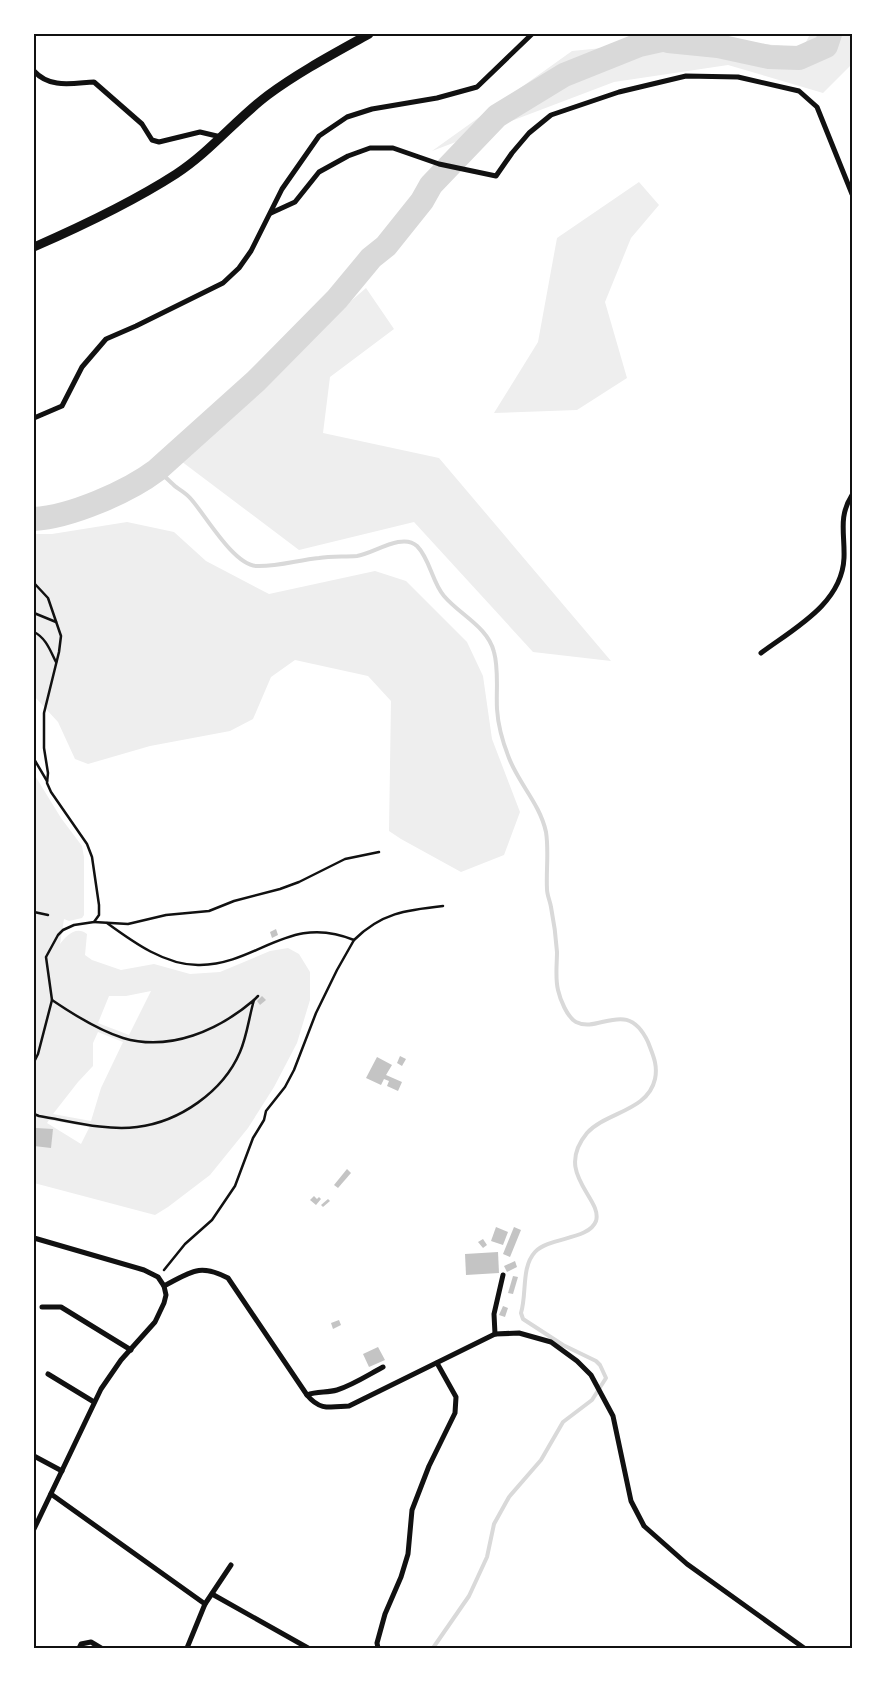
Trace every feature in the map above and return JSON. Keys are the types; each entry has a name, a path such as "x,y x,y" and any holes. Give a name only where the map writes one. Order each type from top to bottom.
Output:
{"main road":[{"path":"34,247 131,201 177,173 268,95 312,66 369,34"}],"street":[{"path":"34,418 62,406 82,367 106,339 223,283 239,268 251,251 282,189 319,136 347,117 372,109 437,98 477,88 532,34"},
{"path":"34,71 39,77 49,83 94,82 142,124 152,140 159,142 200,132 221,137"},
{"path":"271,213 295,202 319,172 348,156 370,148 393,148 439,164 496,176 529,133 552,115 619,92 686,76 738,77 799,91 817,107 852,194"},
{"path":"761,653 822,607 832,594 842,572 844,559 842,520 845,506 852,495"},
{"path":"34,1238 130,1266 158,1277 164,1286 166,1295 155,1322 121,1360 101,1389 34,1529"},
{"path":"164,1286 198,1269 214,1271 228,1278 306,1395 313,1402 324,1408 349,1406 495,1334 519,1333 551,1342 577,1361 591,1376 613,1416 631,1501 644,1526 687,1564 804,1648"},
{"path":"495,1334 494,1314 503,1275"},
{"path":"42,1307 61,1307 131,1350"},
{"path":"378,1648 377,1643 385,1614 401,1577 408,1554 412,1510 429,1466 455,1414 456,1397 437,1363"},
{"path":"306,1395 336,1390 360,1380 383,1367"},
{"path":"48,1374 94,1402"},
{"path":"34,1456 62,1471"},
{"path":"50,1494 206,1604"},
{"path":"187,1648 206,1604 231,1565"},
{"path":"212,1594 308,1648"},
{"path":"79,1648 81,1644 91,1642 100,1648"}],"path":[{"path":"34,583 48,598 61,636 44,713 47,783"},
{"path":"34,613 56,622"},
{"path":"34,632 40,635 46,642 56,662"},
{"path":"34,759 51,792 87,844 92,857 99,905 99,915 94,922"},
{"path":"34,1062 38,1054 52,1000 46,957 63,930 74,925 94,922 128,924 166,915 209,911 234,901 299,882 345,859 379,852"},
{"path":"158,1277 185,1244 212,1220 235,1186 253,1138 264,1120 266,1111 285,1087 294,1070 316,1013 354,940 371,924 379,920 417,908 443,906"},
{"path":"34,912 48,915"},
{"path":"107,923 136,944 168,958 198,965 223,962 291,935 307,932 325,932 354,940"},
{"path":"52,1000 64,1009 111,1034 144,1042 183,1039 201,1033 238,1014 258,996"},
{"path":"34,1114 102,1127 136,1128 162,1122 187,1110 210,1094 227,1073 240,1052 254,1000"}],"shaded area":[{"path":"810,34 852,34 852,64 823,93 728,65 614,82 432,151 572,51 704,38 803,48"},
{"path":"639,182 659,205 631,238 605,302 627,378 577,410 494,413 538,342 557,238"},
{"path":"366,288 394,329 330,377 323,433 439,458 611,661 533,652 414,522 299,550 173,455"},
{"path":"127,522 174,532 206,561 269,594 375,571 406,581 467,642 483,676 492,739 520,812 504,855 461,872 389,831 391,701 368,676 295,660 271,677 253,719 230,731 150,746 88,764 75,759 58,722 34,696 34,534 52,534"},
{"path":"34,774 61,818 82,846 84,857 84,915 82,918 69,921 64,919 60,944 72,933 79,931 87,934 85,955 92,960 121,970 154,964 190,974 220,972 270,951 288,948 299,954 310,972 310,1000 297,1043 274,1087 248,1128 210,1175 168,1207 155,1215 34,1183","holes":["151,991 129,1035 98,1023 109,996 126,996","98,1032 123,1042 101,1088 91,1121 53,1114 93,1066 93,1043","49,1120 89,1128 81,1144 47,1123"]}],"building":[{"path":"276,929 278,935 272,938 270,932"},
{"path":"262,996 266,1000 260,1005 257,1001"},
{"path":"400,1056 406,1059 402,1066 397,1063"},
{"path":"377,1057 392,1065 386,1075 402,1082 398,1091 387,1086 389,1081 384,1079 381,1085 366,1078"},
{"path":"36,1128 53,1129 51,1148 34,1146"},
{"path":"347,1169 351,1173 338,1188 334,1185"},
{"path":"314,1196 317,1199 319,1197 321,1199 316,1205 310,1200"},
{"path":"328,1199 330,1201 323,1207 321,1205"},
{"path":"496,1227 508,1232 503,1245 491,1241"},
{"path":"514,1227 521,1230 510,1257 503,1254"},
{"path":"483,1239 487,1245 483,1248 478,1242"},
{"path":"498,1252 499,1273 466,1275 465,1254"},
{"path":"515,1261 517,1267 507,1272 504,1266"},
{"path":"513,1276 518,1277 513,1294 508,1293"},
{"path":"503,1306 508,1308 505,1317 499,1315"},
{"path":"339,1320 341,1325 333,1329 331,1323"},
{"path":"378,1347 385,1360 369,1367 363,1354"}],"waterway":[{"path":"34,519 64,514 98,502 131,487 157,470 256,381 337,299 371,258 386,246 422,201 431,185 497,116 564,75 639,45 666,39 668,41 718,46 769,57 799,58 826,46 830,34"},
{"path":"157,470 189,497 220,538 238,557 256,566 324,557 357,556 404,541 411,542 417,546 425,557 444,596 480,628 491,643 494,652 497,673 498,715 503,740 513,767 539,812 546,832 547,891 556,941 557,985 564,1008 573,1020 585,1024 622,1019 631,1022 640,1029 648,1042 654,1060 656,1069 651,1090 635,1105 595,1126 587,1133 578,1148 575,1161 577,1173 581,1184 593,1203 596,1221 585,1232 541,1247 531,1258 526,1273 521,1313 523,1319 563,1345 596,1361 606,1378 592,1400 563,1422 541,1460 509,1497 494,1524 487,1557 469,1596 433,1648"}]}
